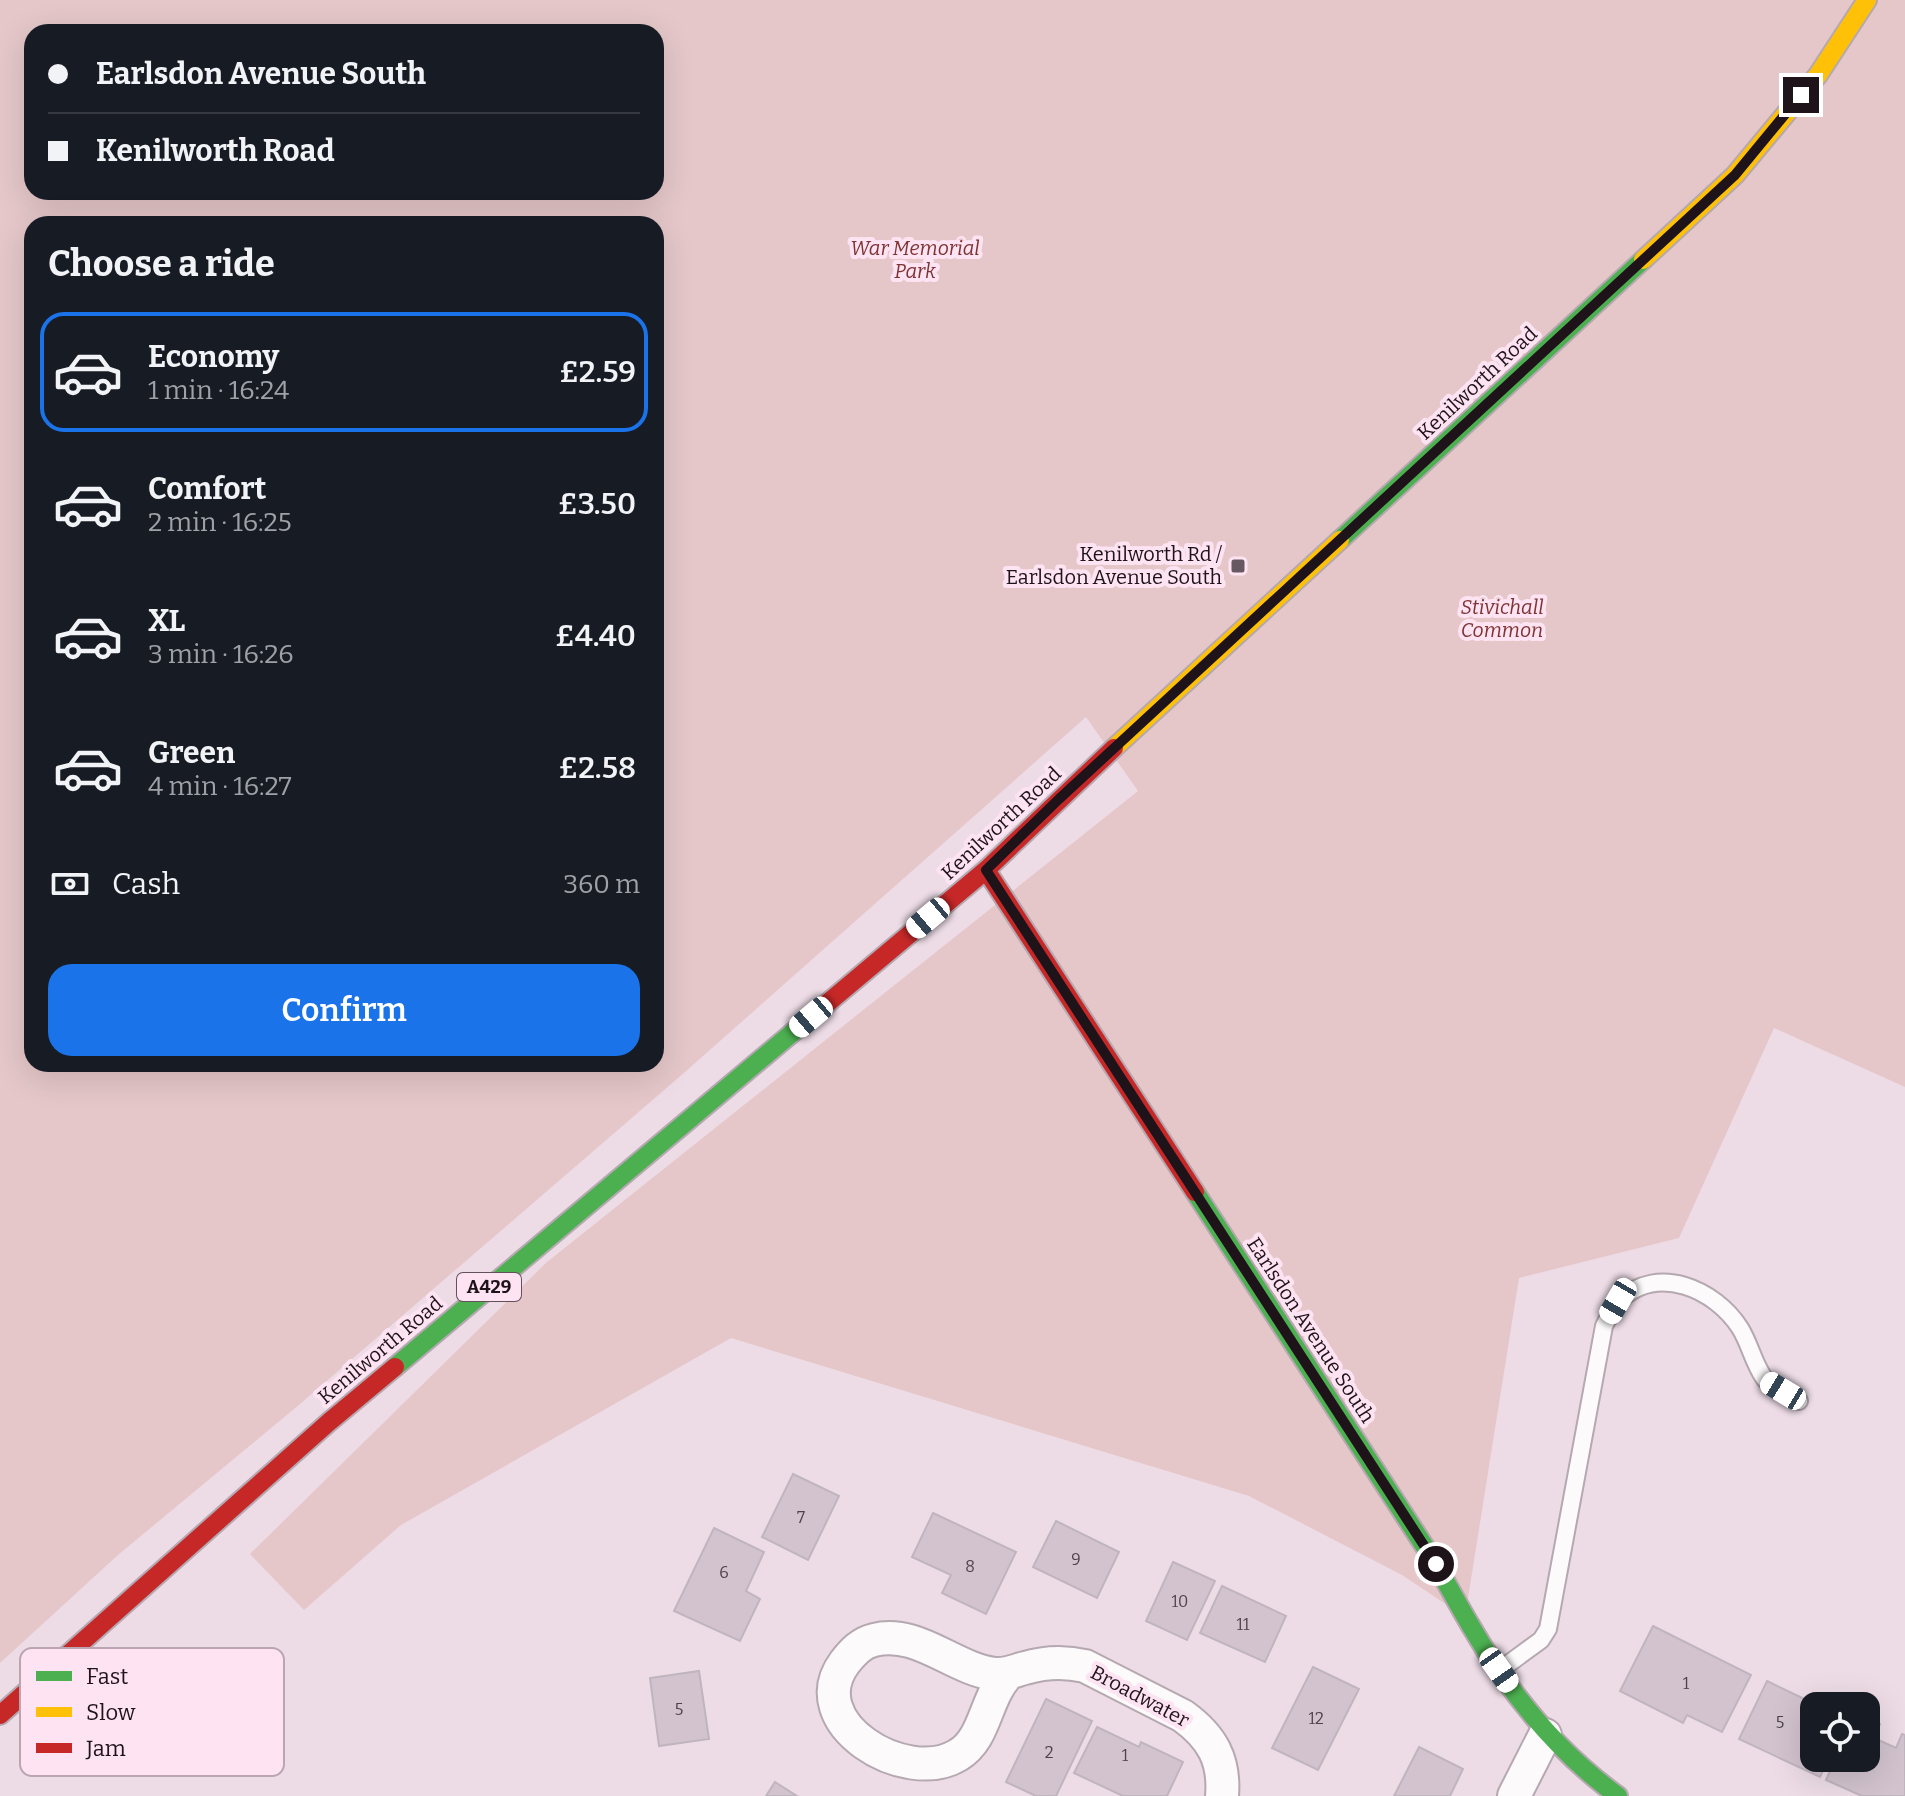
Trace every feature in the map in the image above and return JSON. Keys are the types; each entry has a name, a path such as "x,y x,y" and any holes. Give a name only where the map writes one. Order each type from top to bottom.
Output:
{"main road":[{"name":"Kenilworth Road","path":"75,1648 329,1422 986,870 1735,175 1818,75 1867,0"},
{"name":"Earlsdon Avenue South","path":"986,870 1436,1564 1499,1670 1545,1735 1573,1763 1618,1796"},
{"name":"Kenilworth Road","path":"0,1715 20,1697"}],"street":[{"name":"Broadwater","path":"1008,1674 995,1690 980,1729 971,1743 962,1754 935,1764 908,1764 861,1741 841,1720 834,1695 841,1667 864,1643 876,1639 906,1640 982,1671 1008,1674 1042,1663 1072,1662 1183,1716 1206,1735 1221,1762 1222,1796"},
{"path":"1514,1796 1545,1735"}],"lane":[{"path":"1499,1670 1541,1640 1548,1629 1604,1326 1618,1301 1638,1286 1669,1282 1690,1285 1716,1301 1740,1328 1753,1360 1766,1381 1799,1401"}],"green space":[{"name":"Stivichall Common","path":"0,0 1905,0 1905,1087 1774,1028 1679,1238 1519,1278 1465,1617 1402,1575 1249,1496 731,1338 401,1525 304,1610 250,1554 547,1262 1138,791 1086,717 685,1072 300,1404 118,1555 0,1663"}],"building":[{"path":"793,1474 839,1496 808,1560 762,1537"},
{"path":"933,1513 1016,1552 986,1614 942,1593 951,1575 912,1557"},
{"path":"1056,1521 1119,1552 1097,1598 1033,1567"},
{"path":"714,1528 764,1552 746,1591 760,1599 740,1641 674,1611"},
{"path":"1173,1562 1215,1581 1187,1640 1146,1621"},
{"path":"1222,1586 1286,1616 1265,1662 1200,1633"},
{"path":"1653,1626 1751,1675 1722,1732 1687,1715 1683,1723 1620,1691"},
{"path":"1313,1667 1359,1689 1318,1770 1272,1748"},
{"path":"699,1671 709,1739 659,1746 650,1678"},
{"path":"1767,1681 1800,1697 1800,1768 1739,1739"},
{"path":"1046,1699 1092,1721 1056,1796 1036,1796 1006,1782"},
{"path":"1097,1727 1139,1747 1141,1742 1183,1762 1167,1796 1123,1796 1074,1773"},
{"path":"1902,1734 1905,1735 1905,1796 1862,1796 1826,1780 1830,1772 1880,1772 1880,1741 1896,1748"},
{"path":"1419,1747 1463,1769 1450,1796 1394,1796"},
{"path":"775,1782 797,1796 766,1796"}],"traffic: fast":[{"path":"1340,540 1643,260"},
{"path":"395,1367 817,1012"},
{"path":"1195,1192 1430,1554 1502,1676 1536,1720 1574,1760 1618,1796"}],"traffic: slow":[{"path":"1643,260 1735,175 1818,75 1867,0"},
{"path":"1114,748 1340,540"}],"traffic: jam":[{"path":"817,1012 986,870 1114,748"},
{"path":"986,870 1195,1192"},
{"path":"75,1648 395,1367"},
{"path":"0,1715 20,1697"}],"place":[{"name":"Kenilworth Rd / Earlsdon Avenue South","path":"1238,566"}],"route":[{"path":"1436,1564 986,870 1735,175 1801,95"}],"park label":[{"name":"War Memorial Park","path":"915,260"}]}
